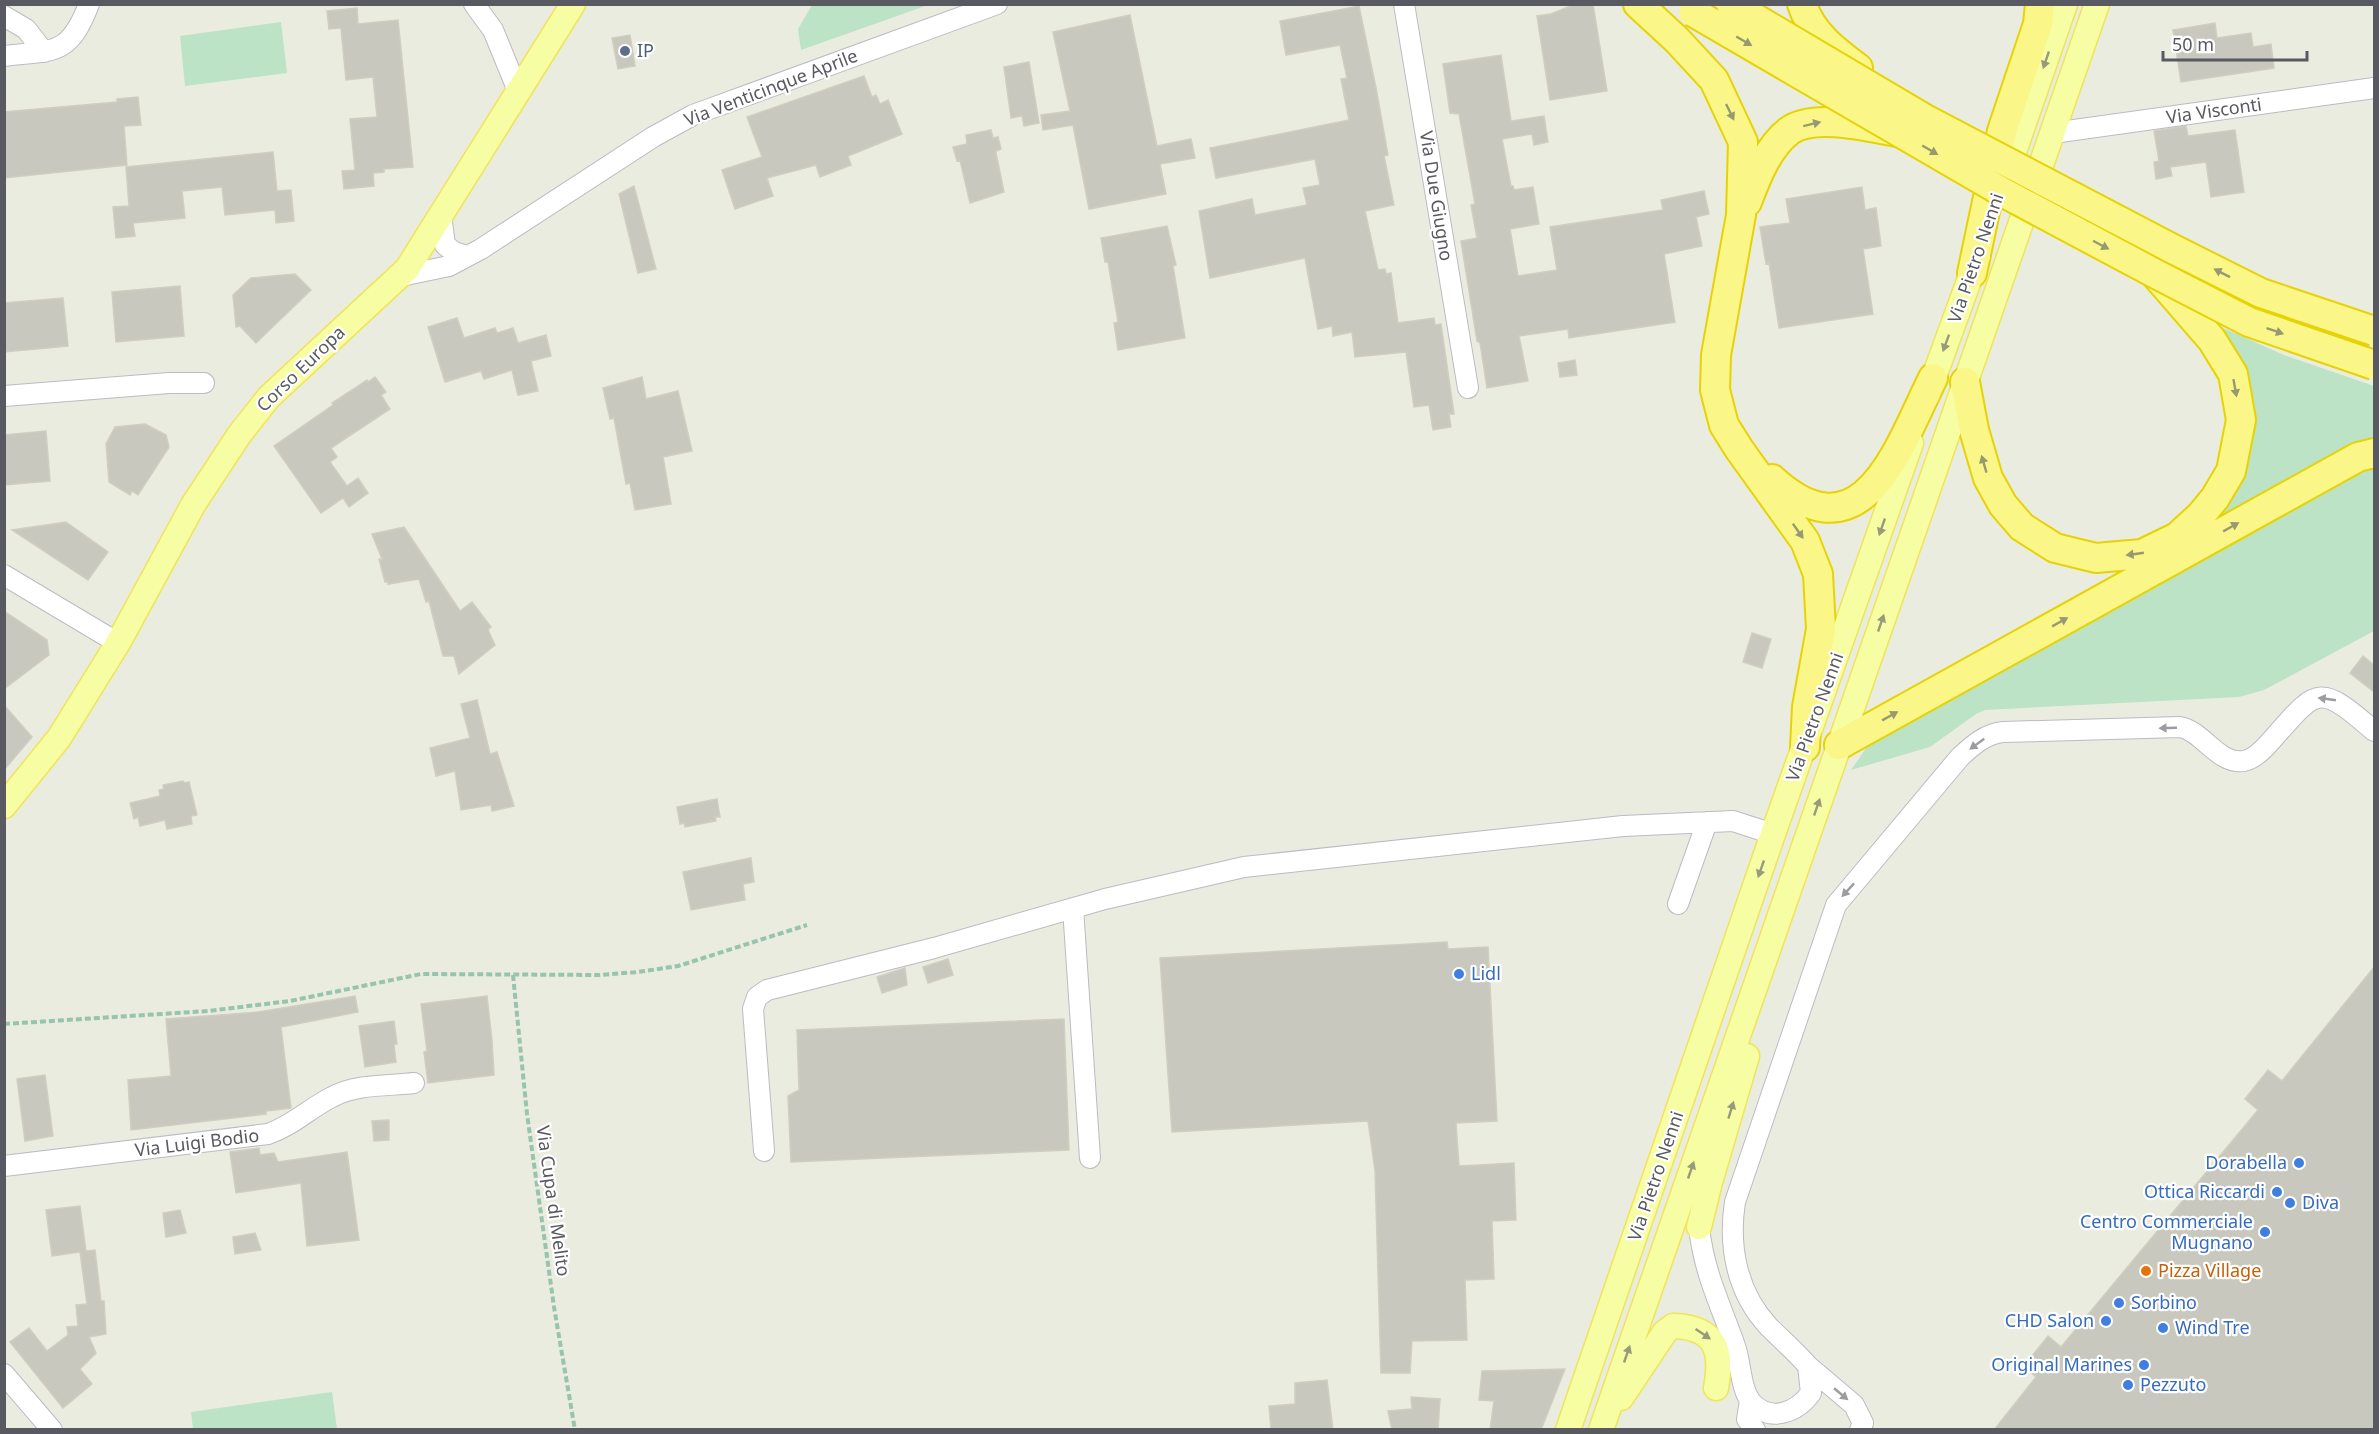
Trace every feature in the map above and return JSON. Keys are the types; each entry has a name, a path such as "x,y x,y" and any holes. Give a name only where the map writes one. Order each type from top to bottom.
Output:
{"highway":[{"path":"1638,4 1677,40 1714,80 1743,142 1741,215 1716,355 1715,390 1724,425 1805,540 1818,574 1821,629 1807,707 1804,747"},
{"path":"1682,4 2004,193 2154,273 2249,322 2374,365"},
{"path":"1731,4 1927,120 2261,293 2374,331"},
{"path":"1802,4 1816,31 1832,49 1927,120"},
{"path":"1972,273 2002,131 2038,24 2040,4"},
{"path":"1741,215 1757,177 1774,147 1790,130 1820,122 1847,123 1898,132"},
{"path":"1965,382 1974,430 1988,478 2003,505 2022,527 2055,548 2096,558 2142,554 2177,537 2201,515 2215,498 2231,471 2241,420 2233,374 2212,340 2154,273"},
{"path":"1739,449 1797,500 1823,508 1846,505 1871,491 1884,476 1934,378"},
{"path":"1839,745 2358,457 2374,453"}],"main road":[{"name":"Corso Europa","path":"4,806 59,738 118,644 193,505 256,412 291,376 401,276 573,4"},
{"name":"Via Pietro Nenni","path":"1568,1430 1773,834 2065,4"},
{"name":"Via Pietro Nenni","path":"1604,1421 2097,4"},
{"path":"1699,1227 1767,989 1776,924"},
{"path":"1604,1421 1665,1332 1673,1326 1702,1331 1716,1346 1719,1356 1715,1392"}],"street":[{"path":"4,56 44,52 63,46 80,28 89,4"},
{"path":"474,4 493,30 519,91"},
{"name":"Via Venticinque Aprile","path":"401,276 449,266 653,137 693,115 997,4"},
{"name":"Via Due Giugno","path":"1404,4 1468,388"},
{"path":"4,16 26,29 44,52"},
{"name":"Via Visconti","path":"2053,133 2374,88"},
{"path":"441,214 445,245 454,252 467,256"},
{"path":"416,254 424,264 435,270"},
{"name":"Via Venticinque Aprile","path":"416,254 447,260 467,256"},
{"path":"4,396 169,383 204,383"},
{"path":"4,575 118,644"},
{"path":"1860,1430 1863,1423 1854,1405 1808,1366 1768,1326 1754,1308 1737,1270 1732,1230 1735,1202 1836,905 1960,757 1977,742 1996,733 2180,727 2189,729 2225,757 2245,761 2263,749 2305,702 2318,698 2331,698 2344,704 2374,730"},
{"path":"764,1151 753,1009 757,997 762,993 1074,908 1244,867 1623,826 1733,821 1773,834"},
{"path":"1678,904 1707,822"},
{"path":"1074,908 1090,1158"},
{"name":"Via Luigi Bodio","path":"4,1166 268,1134 281,1130 332,1097 347,1091 414,1083"},
{"path":"1699,1227 1702,1256 1736,1347 1748,1396 1747,1419 1755,1430"},
{"path":"1715,1392 1748,1396 1761,1410 1776,1413 1790,1411 1802,1405 1811,1393 1808,1366"},
{"path":"4,1374 52,1430"}],"path":[{"path":"4,1024 220,1010 290,1001 421,974 600,975 678,966 807,925"},
{"name":"Via Cupa di Melito","path":"513,975 526,1104 554,1307 575,1430"}],"green space":[{"path":"812,5 928,5 801,50 798,29"},
{"path":"281,22 287,73 185,86 180,36"},
{"path":"2214,324 2284,355 2374,386 2374,631 2264,690 2239,697 1985,710 1930,747 1851,770 1869,744 2193,535 2238,472"},
{"path":"332,1392 337,1429 193,1429 191,1412"}],"building":[{"path":"1575,4 1593,4 1607,91 1550,100 1537,16 1551,14"},
{"path":"1359,6 1388,155 1384,156 1394,205 1365,211 1378,270 1385,269 1386,274 1391,273 1398,323 1434,318 1435,325 1441,324 1454,414 1449,414 1451,427 1433,430 1429,405 1414,407 1406,352 1355,357 1352,332 1333,336 1332,326 1318,329 1305,258 1210,278 1199,211 1252,199 1255,215 1307,205 1303,188 1320,185 1315,159 1216,178 1210,148 1349,120 1341,79 1347,78 1340,45 1286,55 1280,21"},
{"path":"357,8 358,24 398,20 413,167 384,169 384,172 373,173 374,186 344,189 342,171 355,170 350,119 377,117 373,77 346,80 341,28 329,29 327,11"},
{"path":"1130,15 1157,146 1191,139 1195,158 1160,164 1166,194 1089,209 1073,125 1043,130 1041,115 1070,111 1053,32"},
{"path":"2215,23 2217,38 2251,33 2253,47 2271,44 2274,68 2181,82 2173,30"},
{"path":"630,35 635,66 618,69 612,38"},
{"path":"1501,55 1511,121 1544,116 1548,142 1534,145 1532,134 1502,139 1511,186 1514,190 1533,187 1539,224 1510,229 1518,276 1557,270 1550,227 1663,210 1661,200 1704,191 1709,214 1696,217 1702,246 1664,254 1675,322 1569,338 1568,329 1519,336 1528,381 1487,388 1461,241 1477,238 1471,205 1475,204 1459,114 1450,113 1443,64"},
{"path":"1029,62 1039,123 1024,126 1022,116 1011,118 1004,67"},
{"path":"864,76 872,97 876,95 880,104 888,100 902,134 848,156 851,165 820,177 816,165 767,178 773,196 735,209 722,170 762,157 747,117"},
{"path":"138,97 141,125 124,126 127,165 4,178 4,112 117,102 117,99"},
{"path":"2186,126 2188,136 2235,130 2244,192 2211,197 2206,162 2170,167 2172,176 2156,179 2154,162 2159,161 2154,131"},
{"path":"991,130 993,138 998,137 1001,149 996,153 1004,192 970,203 960,160 957,161 953,147 967,144 966,135"},
{"path":"273,152 277,191 291,190 294,221 276,223 275,210 225,215 222,187 182,191 185,218 133,223 135,236 116,238 113,207 129,206 126,167"},
{"path":"634,186 656,269 638,273 619,194"},
{"path":"1862,187 1865,210 1876,208 1881,246 1863,249 1873,314 1779,328 1769,263 1766,264 1760,227 1790,223 1786,199"},
{"path":"1167,226 1176,265 1173,266 1185,338 1118,350 1114,323 1118,322 1108,262 1105,262 1101,238"},
{"path":"295,274 311,290 256,343 240,326 236,327 233,295 251,278"},
{"path":"180,286 184,336 116,342 112,292"},
{"path":"63,298 68,346 4,352 4,303"},
{"path":"457,318 464,338 495,328 497,333 513,328 518,343 546,335 551,356 531,361 538,391 518,395 512,370 484,379 481,371 445,382 428,327"},
{"path":"1575,360 1577,375 1560,377 1558,363"},
{"path":"375,377 386,392 381,395 390,409 331,448 337,457 330,462 347,486 358,478 368,493 349,507 343,498 321,513 274,446 333,405 332,403"},
{"path":"642,377 646,399 678,391 692,451 663,457 671,504 635,510 630,483 626,484 614,418 610,419 603,388"},
{"path":"145,424 166,435 169,447 138,495 132,491 130,495 109,482 106,444 115,427"},
{"path":"46,431 50,481 4,485 4,435"},
{"path":"66,522 108,552 88,580 12,530"},
{"path":"404,527 460,611 472,602 491,627 488,630 495,645 459,674 454,656 443,656 429,601 426,602 419,579 388,584 385,582 379,559 382,559 372,534"},
{"path":"4,611 47,640 49,655 4,689"},
{"path":"1752,633 1771,639 1762,668 1743,662"},
{"path":"2363,656 2374,665 2374,692 2350,673"},
{"path":"477,700 490,754 497,752 514,806 492,811 491,805 461,810 455,771 436,776 430,748 470,738 461,704"},
{"path":"4,705 32,737 4,770"},
{"path":"183,781 184,783 189,782 197,815 191,816 192,824 167,829 165,820 140,826 138,817 134,819 130,803 160,796 159,790 164,789 163,785"},
{"path":"717,799 720,817 715,817 716,821 685,827 684,823 680,824 677,807"},
{"path":"751,858 754,882 743,884 745,900 691,910 683,872"},
{"path":"1447,942 1448,949 1488,947 1497,1121 1456,1123 1459,1166 1514,1163 1516,1220 1492,1221 1494,1279 1465,1280 1467,1340 1412,1341 1410,1373 1381,1373 1375,1171 1368,1121 1172,1132 1160,958"},
{"path":"948,959 953,975 928,983 923,967"},
{"name":"Centro Commerciale Mugnano","path":"2374,967 2374,1430 1994,1430 2036,1377 2024,1366 2048,1336 2061,1347 2258,1110 2245,1099 2268,1070 2282,1081"},
{"path":"905,968 907,985 882,993 877,977"},
{"path":"355,996 358,1012 281,1027 291,1108 266,1111 266,1114 131,1130 128,1080 171,1076 166,1019 258,1012"},
{"path":"487,996 494,1075 428,1083 424,1052 427,1051 421,1004"},
{"path":"1064,1019 1069,1150 791,1162 788,1096 799,1090 797,1030"},
{"path":"394,1021 397,1044 394,1045 396,1062 365,1067 359,1026"},
{"path":"45,1075 53,1136 25,1141 17,1079"},
{"path":"389,1120 389,1140 374,1141 372,1121"},
{"path":"259,1148 260,1155 274,1153 278,1162 347,1152 359,1240 307,1246 301,1183 236,1193 230,1152"},
{"path":"80,1206 86,1251 95,1250 101,1301 104,1301 106,1334 89,1337 96,1353 80,1369 92,1384 63,1408 10,1342 29,1328 47,1351 68,1335 67,1327 78,1326 76,1305 87,1304 80,1252 52,1256 46,1210"},
{"path":"180,1210 186,1233 166,1237 163,1213"},
{"path":"255,1233 261,1250 235,1254 233,1237"},
{"path":"1565,1369 1541,1430 1490,1430 1494,1401 1479,1400 1482,1371"},
{"path":"1327,1380 1333,1430 1271,1430 1269,1406 1295,1404 1295,1383"},
{"path":"1411,1397 1440,1399 1438,1430 1392,1430 1388,1411 1412,1409"}],"place":[{"name":"IP","path":"625,51"},
{"name":"Lidl","path":"1459,974"},
{"name":"Dorabella","path":"2299,1163"},
{"name":"Ottica Riccardi","path":"2277,1192"},
{"name":"Diva","path":"2290,1203"},
{"name":"Centro Commerciale Mugnano","path":"2265,1232"},
{"name":"Pizza Village","path":"2146,1271"},
{"name":"Sorbino","path":"2119,1303"},
{"name":"CHD Salon","path":"2106,1321"},
{"name":"Wind Tre","path":"2163,1328"},
{"name":"Original Marines","path":"2144,1365"},
{"name":"Pezzuto","path":"2128,1385"}]}
